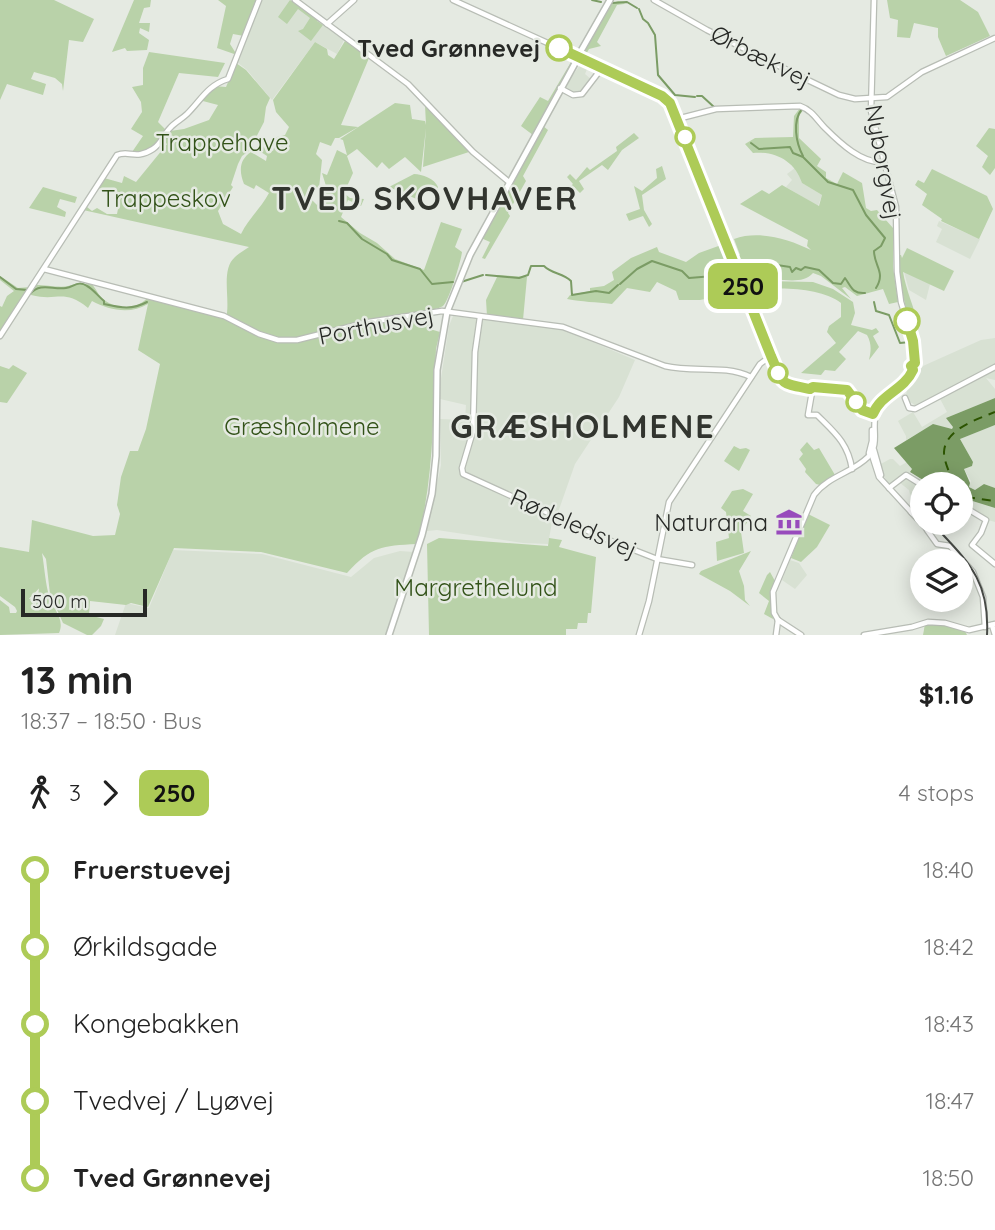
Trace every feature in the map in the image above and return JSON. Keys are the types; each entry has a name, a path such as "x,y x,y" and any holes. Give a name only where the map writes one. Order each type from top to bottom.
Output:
{"main road":[{"path":"389,635 422,534 432,494 440,347 455,288 509,182 610,0"},
{"path":"449,312 460,276"}],"street":[{"path":"0,336 117,155 139,155 154,148 205,92 228,79 258,0"},
{"path":"295,0 408,84 473,152 509,182"},
{"path":"327,24 354,0"},
{"path":"453,0 662,96 670,103 779,377 789,386 850,393 862,410 874,414"},
{"name":"Ørbækvej","path":"654,0 737,46 839,95 871,99"},
{"name":"Nyborgvej","path":"874,0 872,115 896,207 897,272 901,302 913,341 915,363 918,366 909,381 899,389"},
{"path":"871,99 887,97 922,72 995,38"},
{"path":"561,88 573,95 582,94 602,68"},
{"path":"677,119 716,109 800,106 811,112 850,151 877,162 884,162"},
{"name":"Porthusvej","path":"44,269 224,316 259,334 278,340 297,340 369,322 431,311 449,312 563,327 638,358 673,368 730,370 751,376"},
{"name":"Rødeledsvej","path":"480,317 475,352 473,430 462,470 467,476 657,559 692,565"},
{"path":"639,635 669,502 751,376 760,364 771,356"},
{"path":"887,486 871,454 874,414 882,403 899,389 912,407 919,406 995,367"},
{"path":"810,389 812,392 808,415 817,415 845,445 852,469"},
{"path":"874,414 871,454 878,476 938,544 944,544 963,558 977,579 984,603 985,627"},
{"path":"801,635 778,620 773,592 814,495 823,485 852,469 871,454"},
{"path":"887,486 906,475 910,478"},
{"path":"973,511 986,521 972,545 995,564"},
{"path":"776,635 778,620"},
{"path":"864,635 928,622 945,623 965,630 994,624 995,635"}],"shaded area":[{"path":"260,0 290,0 344,40 337,54 315,42 272,100 237,62"},
{"path":"583,61 589,64 585,74 592,80 584,91 579,94 572,93 566,89"},
{"path":"795,168 800,173 802,183 822,195 818,206 786,187 792,180 787,174"},
{"path":"939,221 980,239 970,259 936,242 942,229 937,226"},
{"path":"904,272 930,284 926,300 909,290"},
{"path":"453,316 562,329 635,360 619,397 575,464 556,518 553,517 548,544 427,531 441,465 440,419 465,420 466,405 440,399 449,326"},
{"path":"995,338 995,380 986,378 995,389 995,398 946,418 952,429 933,425 906,440 898,421 913,412 922,427 947,412 938,395 916,406 909,401 906,395 908,386 923,366 981,340"},
{"path":"995,398 995,425 960,439 973,462 972,466 964,469 965,472 910,472 912,469 894,448 933,424 952,429 946,418"},
{"path":"995,425 995,488 984,484 973,489 973,472 966,472 964,469 972,466 973,462 960,439"},
{"path":"890,459 900,466 907,462 912,469 910,494 899,482 891,487 879,465"},
{"path":"984,484 995,488 995,508 973,501 973,489"},
{"path":"973,501 995,508 995,522 988,520 973,510"},
{"path":"173,550 262,554 351,577 374,558 400,551 414,552 387,635 115,635 126,603 149,608"},
{"path":"790,560 799,563 807,575 795,589 782,580"}],"green space":[{"path":"0,0 54,0 94,19 83,42 69,40 63,91 62,84 55,78 34,72 31,79 46,84 43,95 7,84 0,100"},
{"path":"134,0 151,0 150,7 144,8 139,23 150,23 149,32 140,28 139,33 149,40 147,50 127,51 125,48 112,52"},
{"path":"218,0 257,0 244,36 233,34 230,44 237,55 217,48 226,6"},
{"path":"290,0 323,25 311,41 298,31 303,29 310,18 298,9 287,24 278,17"},
{"path":"887,0 960,0 978,12 990,36 946,56 938,37 938,28 914,23 910,38 897,37 898,20 890,18"},
{"path":"626,2 617,5 597,42 601,46 589,49 584,58 581,57 611,4"},
{"name":"Græsholmene","path":"345,41 369,58 341,125 358,127 335,138 331,146 320,142 316,154 322,160 319,188 312,187 311,199 317,205 318,200 326,194 322,173 327,175 337,150 347,155 343,140 340,139 395,103 410,105 412,119 425,121 426,125 425,105 469,152 423,167 426,128 421,172 405,157 389,169 382,162 377,168 357,149 347,156 353,173 344,193 350,198 364,199 361,206 348,200 341,217 395,259 424,270 441,222 462,229 455,247 462,252 461,257 445,303 438,308 421,311 423,323 440,332 436,349 430,471 417,544 378,549 363,557 347,573 261,552 174,548 148,607 131,603 126,605 90,601 89,615 104,619 92,635 63,623 50,594 46,559 42,553 49,597 61,622 59,633 0,635 0,600 9,607 10,613 17,611 0,596 0,547 29,552 32,520 93,536 115,535 120,514 117,505 121,477 130,451 138,451 146,429 160,364 138,350 148,304 120,310 92,301 88,308 66,297 31,295 36,283 65,287 78,283 86,284 85,280 106,301 118,306 138,305 148,297 226,318 228,269 235,257 249,247 83,210 87,207 92,211 97,208 107,214 117,214 121,193 97,188 104,178 122,183 124,176 136,182 167,144 163,141 170,131 209,120 218,105 199,100 214,86 226,87 236,63 246,70 270,98 264,122 249,151 242,156 231,185 233,187 218,211 223,224 241,234 269,193 256,185 254,189 244,184 241,175 242,162 251,152 266,161 267,156 261,152 264,146 273,151 273,138 285,135 289,127 276,112 273,100 315,42 327,49 328,55 334,59"},
{"path":"149,52 225,63 218,77 179,73 158,122 167,131 152,147 130,155 143,136 131,129 142,112 141,102 132,87 143,85 143,68"},
{"path":"574,57 576,58 533,135 521,126 540,97 548,101"},
{"path":"800,108 804,109 799,116 799,138 821,159 817,166 826,172 826,178 837,184 843,172 862,183 866,208 877,210 893,228 893,267 898,302 889,304 883,289 857,296 845,287 842,288 851,299 813,273 797,280 765,281 813,282 833,289 853,302 855,313 851,325 872,330 876,328 879,332 873,336 879,347 869,360 869,338 858,331 839,352 846,359 835,371 825,370 821,375 801,373 836,343 827,332 829,326 841,317 841,303 821,294 796,289 748,292 746,289 749,287 745,287 734,257 740,255 734,239 753,235 783,239 811,250 807,246 808,240 740,204 762,190 769,194 782,185 819,206 822,195 802,183 789,163 769,154 753,153 745,144 755,138 793,137 794,116"},
{"path":"543,126 548,130 523,176 526,181 508,213 510,216 485,259 482,258 490,242 481,238"},
{"path":"989,128 995,129 995,168 990,175 982,167 988,156 976,146"},
{"path":"634,133 639,138 622,150 608,170 602,165 579,181 584,189 580,193 574,187 561,194 573,184 567,177 570,174 576,180 587,167 590,170 617,151 616,147"},
{"path":"662,166 666,179 642,195 644,210 652,224 649,227 643,216 629,221 626,214 640,209 634,186 642,191 657,178 656,169"},
{"path":"932,169 987,196 993,209 979,239 941,221 942,219 922,205 927,194 915,185 918,180 924,183"},
{"path":"414,174 434,182 438,187 436,194 420,189 418,196 421,201 389,187"},
{"path":"43,187 77,197 75,203 60,199 57,207 66,212 65,217 29,208"},
{"path":"724,244 742,292 700,300 679,300 676,291 657,282 650,292 627,288 612,304 567,299 570,295 604,286 614,280 612,272 631,258 657,247 659,252 686,262 699,253"},
{"path":"907,248 954,271 944,291 903,272 918,324 916,325 909,321 900,283 898,255 902,258"},
{"path":"498,275 527,277 523,320 487,316 486,300"},
{"path":"0,276 18,288 30,287 0,334 0,306 2,307 7,296 14,291 0,280"},
{"path":"13,365 27,373 7,403 0,402 0,366 9,369"},
{"path":"807,442 814,450 819,448 835,475 820,485 805,472 806,469 799,459 803,454 800,450"},
{"path":"734,446 750,450 739,471 724,461"},
{"path":"743,489 753,494 743,511 751,516 741,532 744,553 717,561 716,542 729,538 726,512 721,508 732,491"},
{"path":"808,514 830,525 817,547 801,562 791,558"},
{"name":"Margrethelund","path":"439,538 548,546 549,538 562,540 559,547 596,557 591,613 588,613 587,623 578,623 577,629 566,629 566,635 429,635 427,544"},
{"path":"751,551 739,571 745,600 750,606 699,574 701,571"},
{"path":"770,572 775,581 771,599 773,619 764,614 769,601 759,593"},
{"path":"925,624 944,624 965,631 967,635 923,635"}],"waterway":[{"path":"592,0 601,2"},
{"path":"612,3 627,2 637,8"},
{"path":"639,9 655,35 658,75 675,95 695,97"},
{"path":"697,96 702,96 714,107"},
{"path":"802,109 796,132 803,156"},
{"path":"751,143 759,149 790,147 793,153 803,157 828,182 853,190 866,215 885,238 881,246 874,251 880,273 876,288"},
{"path":"339,221 347,223 362,239 392,260 420,269 432,284 453,282"},
{"path":"620,284 637,269 652,261 682,271 689,278 726,275 725,269 734,267"},
{"path":"739,265 747,270 753,264 774,272 777,265 790,267 792,272 796,268 801,270 805,267 819,270 833,283 841,284 845,278 855,291 865,293"},
{"path":"486,275 519,278 528,275 531,266 544,266 571,281 572,295 596,291 609,293 618,285"},
{"path":"461,282 483,275"},
{"path":"0,277 16,289 27,290"},
{"path":"30,294 43,287 66,288 81,284 93,291 104,304 127,308 147,302"},
{"path":"874,302 876,311 889,315 900,343 910,342"}],"ferry route":[{"path":"949,472 944,452 950,437 964,426 995,412"},
{"path":"973,498 995,501"}],"railway":[{"path":"943,535 966,560 980,585 985,599 987,635"}],"bus line":[{"name":"250","path":"559,48 662,96 670,103 779,377 787,384 810,389 847,390 862,410 873,414 883,399 906,383 913,370 911,366 915,363 914,347 907,321"}],"place":[{"name":"Tved Grønnevej","path":"559,48"},
{"name":"Naturama","path":"789,522"}],"district":[{"name":"TVED SKOVHAVER","path":"425,198"},
{"name":"GRÆSHOLMENE","path":"583,426"}],"park label":[{"name":"Trappehave","path":"222,142"},
{"name":"Trappeskov","path":"166,198"}]}
